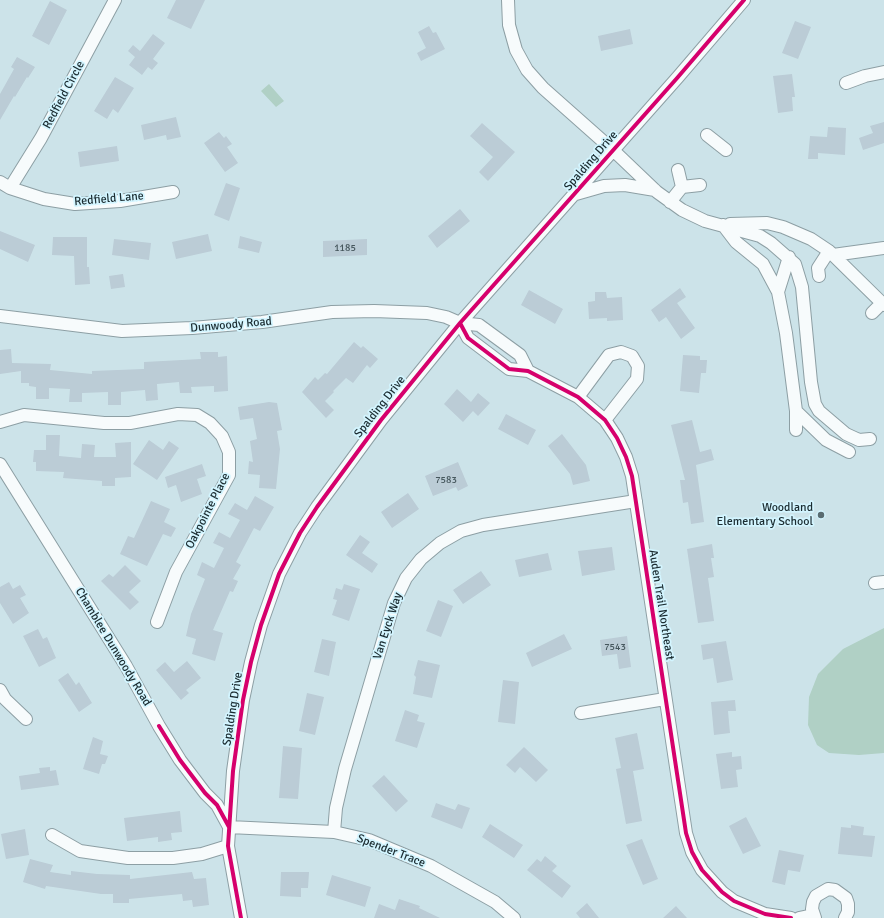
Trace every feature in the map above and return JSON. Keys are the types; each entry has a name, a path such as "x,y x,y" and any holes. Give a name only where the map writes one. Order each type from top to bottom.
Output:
{"street":[{"name":"Redfield Circle","path":"5,185 41,138 115,0"},
{"path":"508,0 509,25 516,50 527,70 543,88 670,202 682,210 705,221 760,236 789,257 795,264 802,287 811,382 815,404 819,411 846,434 859,440 870,438"},
{"name":"Spalding Drive","path":"241,918 228,846 233,771 251,662 279,574 300,533 317,507 381,420 460,323 614,151 744,0"},
{"path":"846,83 865,76 884,72"},
{"path":"707,135 726,150"},
{"path":"678,170 682,186"},
{"name":"Redfield Lane","path":"5,185 44,199 75,204 120,201 173,192"},
{"path":"576,194 604,186 625,185 656,190"},
{"path":"670,202 682,186 700,185"},
{"path":"723,225 749,222 767,223 799,234 818,243 831,253 883,304 872,312"},
{"path":"723,225 736,242 763,264 778,292 786,333 796,411 796,430"},
{"path":"820,276 818,268 831,253 884,248"},
{"path":"778,292 789,257"},
{"name":"Dunwoody Road","path":"0,316 122,331 200,328 289,320 332,312 374,311 427,313 446,317 460,323"},
{"path":"460,323 479,325 520,355 528,371"},
{"name":"Auden Trail Northeast","path":"460,323 468,338 509,369 528,371 578,397 605,420 617,438 626,457 632,476 686,833 692,852 702,870 722,892 749,909 765,914 791,918"},
{"path":"578,397 609,355 621,352 632,356 638,366 637,379 605,420"},
{"path":"796,411 826,440 849,452"},
{"name":"Oakpointe Place","path":"0,422 24,415 104,423 130,423 178,414 197,415 210,423 222,436 229,452 229,475 176,572 157,622"},
{"name":"Chamblee Dunwoody Road","path":"0,464 126,666 180,760 205,794 217,805 229,827"},
{"name":"Van Eyck Way","path":"334,832 336,808 394,603 406,578 421,559 445,540 461,531 483,525 636,501"},
{"path":"2,697 26,719"},
{"path":"581,713 665,699"},
{"name":"Spender Trace","path":"229,827 334,832 369,840 431,866 496,902 514,918"},
{"path":"52,835 80,851 128,858 173,858 202,854 228,846"},
{"path":"799,918 814,917 812,902 816,896 821,892 835,890 841,893 848,904 845,918"}],"green space":[{"path":"269,84 284,101 276,107 261,91"},
{"path":"884,628 884,753 859,755 829,753 817,745 808,725 809,697 818,674 843,649"}],"building":[{"path":"176,0 205,0 191,29 167,18"},
{"path":"50,1 67,10 49,45 32,36"},
{"path":"795,21 811,27 798,59 782,53"},
{"path":"429,26 433,33 436,32 445,49 421,61 417,53 426,48 418,32"},
{"path":"630,29 633,44 601,51 598,36"},
{"path":"153,34 165,43 153,59 158,63 152,70 148,67 142,75 129,65 135,57 128,51 133,45 140,51"},
{"path":"17,57 35,67 15,97 14,96 0,120 0,94 14,69 11,67"},
{"path":"792,74 795,97 792,97 793,111 778,113 773,76"},
{"path":"115,77 134,88 118,113 113,109 107,119 94,111"},
{"path":"176,117 181,137 167,140 166,135 144,140 141,125"},
{"path":"884,122 884,143 863,150 859,138 873,133 870,126"},
{"path":"482,123 515,152 488,181 479,172 493,157 470,136"},
{"path":"828,127 846,128 845,155 818,153 818,159 808,159 810,136 827,137"},
{"path":"219,132 224,138 226,136 232,144 227,147 238,163 225,172 204,143"},
{"path":"117,146 119,161 80,167 78,152"},
{"path":"226,183 240,188 229,221 214,215"},
{"path":"460,209 470,221 437,248 428,236"},
{"path":"0,231 35,245 28,262 0,249"},
{"path":"208,234 212,251 176,259 172,242"},
{"path":"240,236 262,242 259,253 238,248"},
{"path":"53,237 87,237 87,267 89,267 90,284 75,285 74,256 52,255"},
{"path":"114,239 151,243 149,260 112,255"},
{"path":"367,239 367,255 323,257 323,241"},
{"path":"123,274 125,287 111,289 109,276"},
{"path":"680,288 686,297 677,303 695,328 681,339 666,317 659,322 651,310"},
{"path":"529,290 563,309 555,324 521,305"},
{"path":"595,292 606,292 607,298 622,297 623,320 607,321 607,318 589,319 588,302 595,301"},
{"path":"354,342 361,348 363,346 378,359 370,368 367,365 353,383 346,378 333,391 334,392 325,401 334,410 326,418 302,392 315,377 318,380 325,373 327,374"},
{"path":"11,349 12,363 51,364 50,370 92,374 92,371 144,369 144,362 201,359 200,352 218,352 218,357 227,356 228,391 214,392 214,386 191,387 192,393 180,393 179,382 157,384 158,400 146,401 145,390 121,392 121,405 108,405 108,392 82,393 82,402 69,402 70,389 49,388 49,399 36,399 36,387 29,386 29,383 21,383 21,371 0,374 0,350"},
{"path":"683,355 700,356 700,360 707,360 706,373 701,373 699,393 680,391"},
{"path":"457,389 471,402 478,393 490,403 478,416 473,411 463,422 444,404"},
{"path":"269,402 277,403 282,430 277,431 280,449 276,489 259,488 260,475 248,474 249,461 253,462 250,441 257,439 253,418 240,420 238,407"},
{"path":"506,414 536,430 528,445 498,429"},
{"path":"692,420 700,452 711,449 714,460 696,465 704,522 691,524 688,502 683,503 680,480 685,480 671,425"},
{"path":"562,434 586,465 590,481 573,485 570,474 548,446"},
{"path":"46,435 60,435 59,456 81,458 82,444 95,445 94,457 116,457 115,443 131,442 131,477 115,478 115,486 102,486 102,481 63,478 64,472 36,471 36,462 33,462 34,450 46,450"},
{"path":"149,440 163,450 169,441 179,448 157,480 133,464"},
{"path":"458,462 468,486 458,491 456,487 433,496 425,476"},
{"path":"202,464 206,476 197,479 202,494 181,502 176,485 168,488 165,477"},
{"path":"408,493 419,509 392,528 381,512"},
{"path":"255,496 274,507 260,531 254,528 236,562 241,565 233,579 238,581 233,592 230,591 213,630 223,633 215,661 192,654 196,639 186,636 191,614 205,579 197,575 202,562 214,568 224,548 213,543 219,532 230,538 240,520 228,514 235,503 247,510"},
{"path":"151,501 170,509 164,522 176,528 171,537 163,534 147,566 120,554 128,536 134,538"},
{"path":"360,535 370,542 362,553 378,564 372,573 346,555"},
{"path":"712,544 714,558 711,558 714,577 708,578 714,621 698,623 687,549"},
{"path":"612,547 615,570 582,576 578,551"},
{"path":"548,553 552,570 519,577 515,560"},
{"path":"125,565 141,581 129,592 139,602 130,610 101,581 109,574 113,577"},
{"path":"481,571 491,585 463,604 453,590"},
{"path":"9,582 13,589 20,585 26,595 20,598 29,613 13,624 0,603 0,587"},
{"path":"344,584 360,589 349,621 332,615 337,600 333,599 336,588 342,590"},
{"path":"438,600 453,606 441,637 426,631"},
{"path":"38,629 43,639 47,637 56,658 39,667 23,636"},
{"path":"564,634 572,649 532,667 526,653"},
{"path":"627,636 631,667 619,669 617,654 602,656 600,640"},
{"path":"322,639 336,642 329,676 314,672"},
{"path":"726,641 733,680 717,683 713,658 703,660 701,645"},
{"path":"418,660 440,665 432,698 413,694 416,677 414,675"},
{"path":"187,661 201,678 186,690 189,693 181,700 156,670 165,662 174,672"},
{"path":"68,673 76,685 79,682 92,703 79,712 58,680"},
{"path":"503,680 519,682 515,724 498,722"},
{"path":"307,693 324,697 315,735 299,731"},
{"path":"735,700 736,711 728,711 730,733 714,735 711,702"},
{"path":"405,710 419,715 417,721 425,723 417,748 395,741"},
{"path":"637,733 644,769 633,771 642,821 626,824 616,769 621,768 615,738"},
{"path":"93,737 103,741 100,754 108,756 105,764 102,764 99,774 83,769"},
{"path":"283,746 302,748 298,799 279,798"},
{"path":"524,747 548,770 536,782 520,767 515,773 506,765"},
{"path":"732,752 732,757 741,756 742,769 736,770 738,787 721,789 716,754"},
{"path":"50,767 50,771 56,770 59,785 21,790 19,776 40,773 39,768"},
{"path":"384,775 408,801 396,812 372,786"},
{"path":"436,803 455,810 458,804 470,808 462,829 431,817"},
{"path":"180,811 182,832 171,833 172,840 158,842 158,837 127,841 124,818"},
{"path":"746,817 761,846 743,854 729,826"},
{"path":"490,824 523,845 514,858 482,837"},
{"path":"851,825 864,827 863,835 875,836 872,857 838,854 841,827 851,828"},
{"path":"25,829 29,855 6,859 1,834"},
{"path":"642,839 658,879 643,885 626,845"},
{"path":"779,850 804,855 800,872 788,870 785,885 772,882"},
{"path":"545,856 557,866 552,871 571,886 562,898 527,870 537,859 541,862"},
{"path":"30,859 53,865 50,872 71,875 71,871 97,874 130,875 130,879 192,872 194,879 206,878 209,905 193,907 192,900 183,901 182,894 129,899 129,903 113,903 113,894 101,894 46,886 45,889 23,882"},
{"path":"281,872 309,872 308,888 301,888 301,897 280,896"},
{"path":"332,875 371,887 365,907 326,895"},
{"path":"399,899 420,906 419,908 440,918 374,918 379,904 395,910"},
{"path":"587,903 599,918 580,918 576,913"},
{"path":"676,906 687,918 663,918"}],"cycle path":[{"path":"241,918 228,846 233,771 243,700 261,625 279,574 300,533 317,507 381,420 460,323 678,77 744,0"},
{"path":"460,323 468,338 509,369 528,371 578,397 605,420 617,438 626,457 632,476 686,833 692,852 702,870 722,892 734,901 765,914 791,918"},
{"path":"159,726 180,760 205,793 217,805 229,827"}],"place":[{"name":"Woodland Elementary School","path":"821,515"}]}
